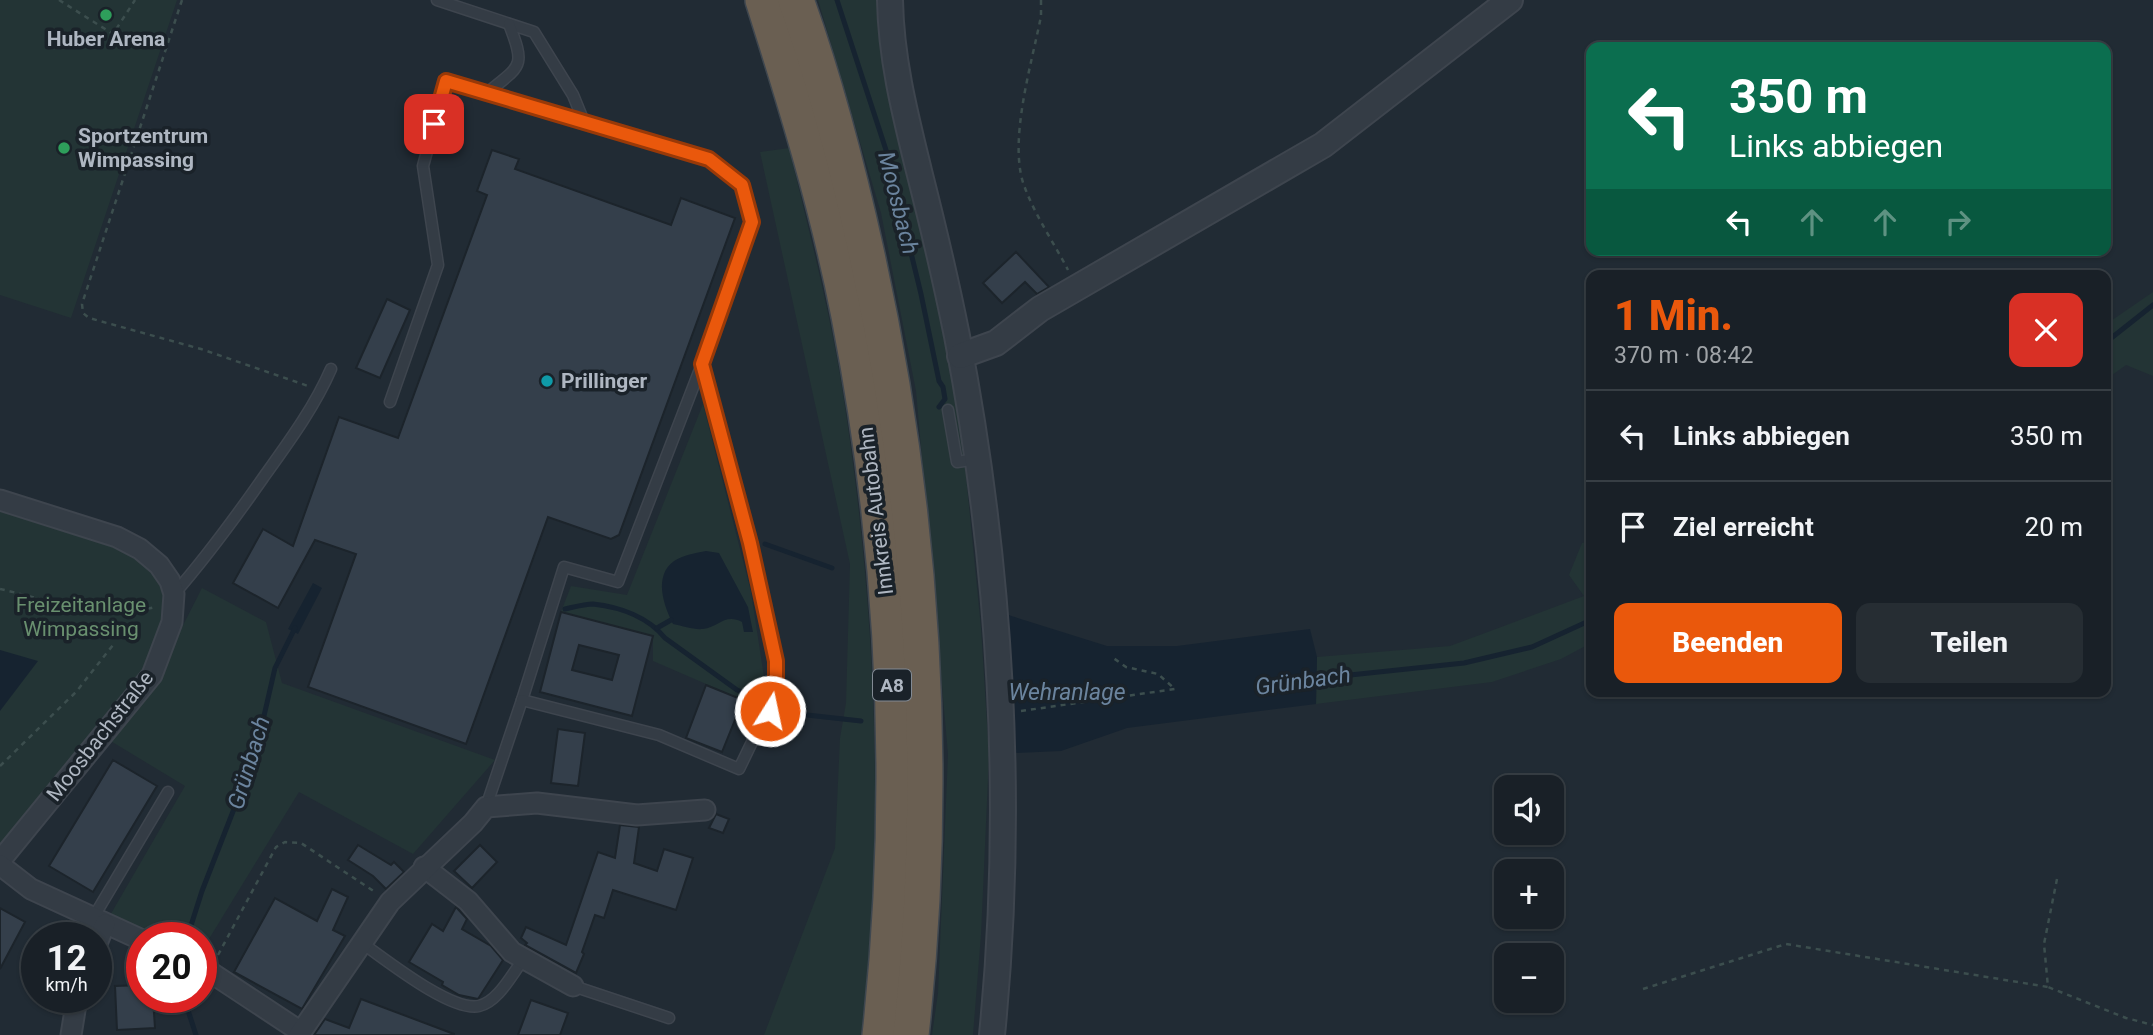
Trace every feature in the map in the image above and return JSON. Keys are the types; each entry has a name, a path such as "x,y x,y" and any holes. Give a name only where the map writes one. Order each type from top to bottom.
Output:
{"highway":[{"name":"Innkreis Autobahn","path":"763,0 811,153 849,316 881,535 891,650 895,806 888,965 880,1035"},
{"name":"Innkreis Autobahn","path":"798,3 831,109 878,306 901,433 912,533 922,647 926,804 918,972 911,1035"}],"street":[{"path":"890,0 891,35 897,76 940,254 978,459 992,589 1000,712 1002,873 992,1035"},
{"path":"960,356 996,343 1040,309 1323,145 1510,0"},
{"path":"0,500 117,537 159,565 170,581 174,594"},
{"name":"Moosbachstraße","path":"0,863 152,676 172,622 174,594"},
{"path":"217,976 300,1033 390,902 486,807 537,803 636,815 705,810"},
{"path":"0,863 31,889 126,933"},
{"path":"424,867 468,901 512,952 573,986"},
{"path":"71,1035 75,1013"}],"lane":[{"path":"437,0 534,32 573,95 584,122"},
{"path":"487,93 516,68 519,52 509,24"},
{"path":"390,402 438,265 423,166 446,81 709,159 742,185 752,222 702,364 618,582 564,567 486,807"},
{"path":"522,700 659,735 740,769 770,711 776,687 776,661 750,543 702,364"},
{"path":"174,594 211,552 289,443 321,391 331,369"},
{"path":"948,410 957,462 978,459"},
{"path":"99,921 168,792"},
{"path":"362,943 435,993 465,1005 479,1006 489,1000 499,992 523,960"},
{"path":"573,986 669,1018"}],"path":[{"path":"58,0 113,34 135,0"},
{"path":"182,0 82,304 83,313 89,318 201,349 321,391"},
{"path":"1041,0 1041,16 1020,126 1018,157 1024,186 1077,287"},
{"path":"0,589 103,612 141,611 157,606 174,594"},
{"path":"0,766 76,692 113,645"},
{"path":"1000,712 1175,689 1158,674 1126,667 1112,657"},
{"path":"217,948 276,847 285,842 301,843 390,902"},
{"path":"2048,987 2044,944 2057,879"},
{"path":"1643,989 1786,944 2048,987 2126,1018 2153,1025"}],"green space":[{"name":"Sportzentrum Wimpassing","path":"0,0 177,0 71,318 0,295"},
{"path":"818,0 879,0 957,384 981,628 989,756 981,935 973,1035 932,1035 938,993 948,754 916,391 881,213"},
{"path":"789,148 840,375 862,538 869,621 875,788 874,872 861,1035 764,1035 835,848 840,738 846,703 850,564 760,152"},
{"path":"2153,292 2153,376 2126,365 2111,376 2111,321"},
{"path":"703,404 751,592 766,690 743,700 653,661 653,636 561,612 571,586 627,595"},
{"name":"Freizeitanlage Wimpassing","path":"0,507 118,543 153,572 166,598 164,633 140,675 0,845"},
{"path":"1586,542 1586,646 1561,659 1492,682 1316,704 1317,657 1450,646 1584,596 1569,575 1582,543"},
{"path":"202,588 266,622 282,683 495,760 413,854 299,792 217,926 217,922 126,922 126,931 112,926 112,922 106,922 185,786 109,740 171,649"}],"water":[{"path":"706,551 719,553 748,607 753,632 744,632 742,622 731,619 703,629 673,624 662,591 664,575 674,561"},
{"path":"313,583 322,588 298,634 288,629"},
{"name":"Wehranlage","path":"1005,614 1107,646 1177,646 1310,629 1317,657 1316,704 1127,728 1061,751 1014,753 1015,711"},
{"path":"0,650 38,661 0,711"}],"building":[{"name":"Prillinger","path":"492,150 519,159 515,169 671,225 681,198 735,218 619,535 611,539 548,517 466,744 308,687 356,554 315,540 278,608 233,583 263,529 293,546 339,417 398,438 487,195 477,191"},
{"path":"1016,252 1049,287 1037,294 1025,282 1002,303 983,283"},
{"path":"387,299 410,310 380,378 356,368"},
{"path":"561,612 653,636 632,716 540,692","holes":["579,645 619,655 612,680 572,670"]},
{"path":"706,685 743,700 722,752 686,738"},
{"path":"558,729 585,733 578,786 551,783"},
{"path":"113,760 157,786 93,892 49,866"},
{"path":"716,814 729,819 723,833 709,828"},
{"path":"620,825 639,827 634,863 657,871 664,849 693,858 676,910 613,890 604,918 595,915 576,973 525,945 527,943 521,938 526,927 566,945 598,852 615,858"},
{"path":"358,845 391,865 394,862 404,872 386,889 373,876 348,860"},
{"path":"480,845 497,862 472,888 454,871"},
{"path":"332,889 348,897 333,930 345,936 302,1009 234,972 275,898 317,921"},
{"path":"456,907 467,919 462,929 491,946 503,960 478,999 459,995 409,962 432,924 443,931"},
{"path":"0,908 25,922 21,922 21,930 0,969"},
{"path":"115,986 126,986 126,1013 154,1013 155,1028 117,1030"},
{"path":"361,999 454,1035 314,1035 325,1019 349,1028"},
{"path":"531,1000 568,1013 560,1035 518,1035"}],"waterway":[{"name":"Moosbach","path":"837,0 886,150 939,381 943,387 945,399 939,407"},
{"name":"Grünbach","path":"2111,338 2153,305"},
{"path":"765,544 832,568"},
{"name":"Grünbach","path":"565,609 593,604 623,611 650,624 737,690 798,714 861,721"},
{"path":"657,628 671,620"},
{"name":"Grünbach","path":"1312,679 1464,663 1532,647 1586,622"},
{"name":"Grünbach","path":"192,922 255,755 275,668 295,628"},
{"name":"Grünbach","path":"189,1013 196,1035"}],"place":[{"name":"Huber Arena","path":"106,15"},
{"name":"Sportzentrum Wimpassing","path":"64,148"},
{"name":"Prillinger","path":"547,381"}],"route":[{"path":"434,124 446,81 709,159 742,185 752,222 702,364 750,543 776,661 776,687 770,711"}]}
